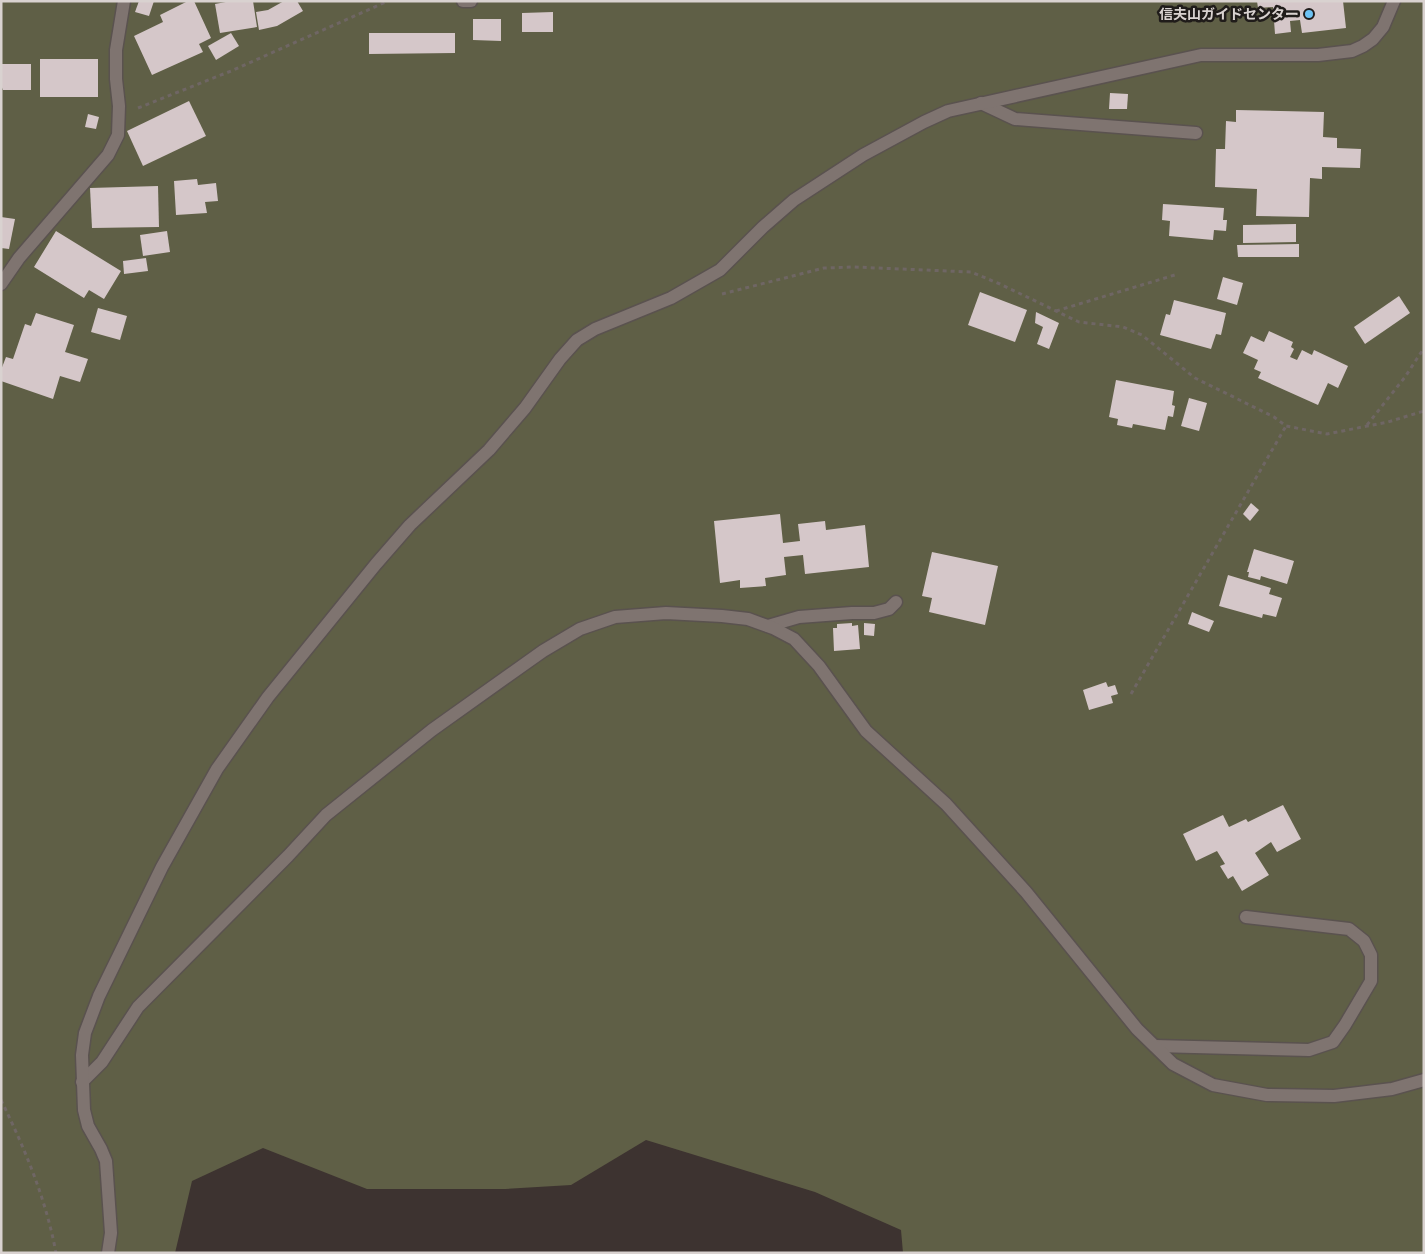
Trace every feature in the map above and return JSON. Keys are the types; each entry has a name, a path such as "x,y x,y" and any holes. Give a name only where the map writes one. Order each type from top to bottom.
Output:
{"street":[{"path":"1,284 19,258 108,155 118,135 116,50 124,1"},
{"path":"463,1 471,1"},
{"path":"108,1253 111,1233 106,1161 102,1148 88,1126 84,1110 82,1055 85,1033 99,996 162,867 217,770 268,697 410,525 489,450 525,408 560,359 577,340 595,329 672,298 720,270 763,227 794,200 863,155 948,111 1201,54 1318,56 1352,51 1373,39 1383,27 1394,1"},
{"path":"981,103 1015,119 1196,133"},
{"path":"768,626 799,617 874,613 889,609 896,602"},
{"path":"82,1082 102,1062 138,1007 288,856 326,815 432,730 543,651 580,630 615,617 666,613 748,619 768,626 794,639 819,666 866,731 953,811 1026,892 1137,1029 1173,1064 1213,1085 1267,1095 1334,1096 1392,1089 1424,1080"},
{"path":"1155,1046 1309,1050 1333,1042 1345,1025 1371,981 1371,955 1364,940 1349,929 1246,917"}],"path":[{"path":"119,115 231,71 388,1"},
{"path":"720,295 824,268 971,272 1079,322 1123,327 1142,336 1195,378 1274,417 1286,426 1327,434 1424,412"},
{"path":"1056,311 1178,274"},
{"path":"1366,426 1405,377 1424,348"},
{"path":"1131,694 1286,426"},
{"path":"1,1100 23,1147 40,1191 56,1253"}],"green space":[{"path":"1,1 1424,1 1424,1253 903,1253 901,1230 815,1192 646,1140 571,1185 505,1189 367,1189 263,1148 192,1181 175,1253 1,1253"}],"building":[{"path":"139,1 154,1 149,16 135,12"},
{"path":"188,1 194,1 211,38 199,44 203,52 152,75 134,36 163,22 160,15"},
{"path":"231,1 253,1 257,27 220,33 215,4"},
{"path":"284,1 297,1 303,11 277,26 259,30 256,12 268,10"},
{"name":"信夫山ガイドセンター","path":"1257,1 1343,1 1346,28 1302,33 1300,20 1290,21 1291,32 1275,34 1273,7 1258,8"},
{"path":"553,12 553,32 522,32 522,13"},
{"path":"473,19 501,19 501,41 473,40"},
{"path":"231,33 239,46 216,60 208,46"},
{"path":"369,33 455,33 455,53 369,54"},
{"path":"40,59 98,59 98,97 40,97"},
{"path":"1,64 31,64 31,90 3,90 1,85"},
{"path":"1110,93 1128,94 1127,109 1109,109"},
{"path":"189,101 206,136 143,166 127,131"},
{"path":"1236,110 1324,112 1323,137 1337,138 1337,148 1361,149 1360,168 1322,167 1322,179 1310,178 1309,217 1256,216 1257,189 1215,187 1216,149 1225,149 1226,121 1236,122"},
{"path":"88,114 99,117 96,129 85,127"},
{"path":"197,179 198,185 216,183 218,201 205,202 207,213 176,215 174,181"},
{"path":"158,186 159,227 92,228 90,188"},
{"path":"1163,204 1224,208 1223,220 1227,220 1226,231 1214,230 1213,240 1169,236 1170,221 1162,220"},
{"path":"1,217 15,219 9,249 1,248"},
{"path":"1296,224 1296,242 1243,243 1243,225"},
{"path":"56,231 121,271 104,299 89,290 84,298 34,267"},
{"path":"167,231 170,252 143,256 140,235"},
{"path":"1299,244 1299,257 1238,257 1237,245"},
{"path":"146,258 148,271 124,274 123,261"},
{"path":"1223,277 1243,283 1237,305 1217,299"},
{"path":"980,292 1027,310 1015,342 968,325"},
{"path":"1399,296 1410,313 1365,344 1354,327"},
{"path":"1174,300 1226,313 1221,335 1216,334 1211,349 1160,335 1166,314 1170,315"},
{"path":"98,308 127,316 120,340 91,332"},
{"path":"1036,312 1059,323 1049,349 1037,344 1043,327 1035,323"},
{"path":"36,313 74,325 65,352 88,359 80,382 60,376 53,399 1,381 1,370 6,357 13,359 25,324 31,326"},
{"path":"1269,331 1293,342 1291,347 1294,349 1290,357 1297,360 1302,350 1312,355 1314,350 1348,366 1338,388 1328,383 1318,405 1258,378 1261,372 1254,369 1258,360 1243,353 1251,336 1264,342"},
{"path":"1116,380 1174,391 1172,405 1175,406 1173,417 1168,416 1165,430 1133,424 1132,428 1117,425 1118,419 1109,417"},
{"path":"1189,398 1207,403 1199,431 1181,426"},
{"path":"1251,503 1259,510 1250,521 1243,514"},
{"path":"780,514 783,543 800,541 798,524 825,521 826,530 865,525 869,567 805,574 803,555 784,557 786,575 765,578 766,586 740,588 740,580 720,583 714,521"},
{"path":"1254,549 1294,561 1287,584 1261,576 1260,580 1248,577 1249,572 1247,572"},
{"path":"932,552 998,566 985,625 929,612 932,598 922,596"},
{"path":"1228,575 1271,588 1269,594 1282,598 1276,617 1263,614 1262,618 1219,606"},
{"path":"1192,612 1214,621 1209,632 1188,624"},
{"path":"852,623 852,626 858,625 860,649 834,651 833,628 837,628 837,624"},
{"path":"864,623 875,624 874,636 864,635"},
{"path":"1106,682 1108,687 1115,685 1118,694 1111,696 1113,703 1089,710 1083,690"},
{"path":"1283,805 1301,839 1277,852 1271,842 1255,853 1269,875 1242,891 1233,876 1228,879 1220,866 1225,864 1217,851 1196,861 1183,834 1223,815 1229,827 1246,819 1248,822"}],"place":[{"name":"信夫山ガイドセンター","path":"1309,14"}]}
